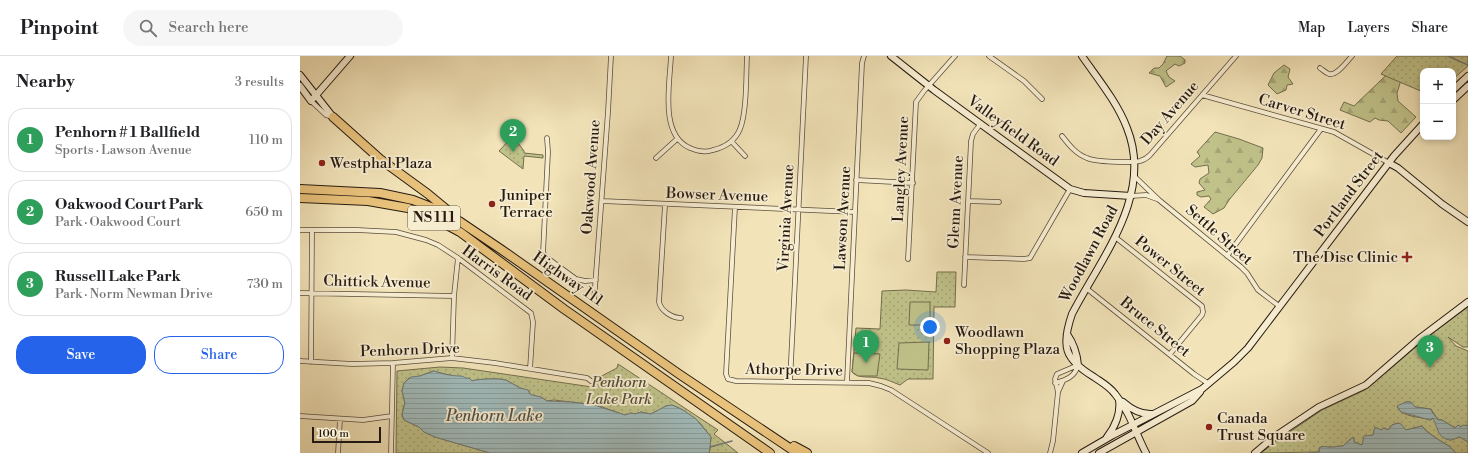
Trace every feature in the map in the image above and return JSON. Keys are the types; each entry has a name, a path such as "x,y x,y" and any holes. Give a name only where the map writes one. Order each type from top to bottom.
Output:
{"highway":[{"path":"334,117 380,159 428,194 459,221"},
{"name":"Highway 111","path":"300,189 380,193 403,198 430,207 459,221 797,453"},
{"name":"Highway 111","path":"300,198 368,201 408,208 430,216 460,232 564,309 770,453"},
{"path":"753,424 806,453"}],"street":[{"path":"311,101 350,56"},
{"name":"Oakwood Avenue","path":"594,300 611,56"},
{"path":"671,56 669,115 671,128 677,139 686,147 703,152 715,150 732,142 738,134 743,120 747,56"},
{"name":"Virginia Avenue","path":"790,382 806,56"},
{"name":"Lawson Avenue","path":"847,382 862,63 864,56"},
{"name":"Valleyfield Road","path":"891,56 929,86 1070,189 1084,193 1131,196"},
{"name":"Langley Avenue","path":"908,259 916,102 955,56"},
{"path":"989,56 1024,81 1042,99"},
{"name":"Woodlawn Road","path":"1082,56 1122,118 1131,141 1134,176 1131,196 1123,220 1068,324 1065,342 1066,351 1070,358 1078,366 1110,388 1118,398 1130,416 1135,432 1146,453"},
{"name":"Day Avenue","path":"1134,162 1142,160 1150,155 1236,56"},
{"path":"1320,68 1327,73 1334,74 1352,56"},
{"path":"300,75 334,117"},
{"path":"1456,87 1468,76"},
{"path":"300,86 311,101 326,115 334,117"},
{"path":"1456,97 1468,86"},
{"name":"Carver Street","path":"1202,95 1334,132 1389,163"},
{"name":"Glenn Avenue","path":"964,285 971,141 973,134 981,123"},
{"name":"Portland Street","path":"1082,453 1202,389 1246,351 1389,163 1420,127"},
{"path":"1227,256 1321,128"},
{"path":"1062,136 1073,149 1087,158 1096,160 1134,162"},
{"path":"547,138 548,152 543,253 546,257 576,279 585,281 596,280"},
{"path":"656,158 677,139"},
{"path":"732,142 745,156"},
{"path":"1389,163 1398,168 1442,204 1468,222"},
{"name":"Settle Street","path":"1134,176 1159,200 1246,273 1258,290 1279,306"},
{"path":"856,180 913,183"},
{"path":"965,257 1030,258 1070,189"},
{"name":"Settle Street","path":"1131,196 1146,195 1159,200"},
{"name":"Bowser Avenue","path":"602,201 665,205 701,205 855,212"},
{"path":"968,201 999,202"},
{"path":"665,205 659,302 665,311 675,318 681,318"},
{"name":"Athorpe Drive","path":"735,207 726,374 728,379 733,381 847,382 877,384 891,390 988,453"},
{"name":"Harris Road","path":"300,230 357,230 405,233 438,245 458,258 531,313 533,322 530,370"},
{"path":"310,362 312,230"},
{"name":"Power Street","path":"1114,237 1202,306 1202,316 1170,354"},
{"path":"452,358 454,296 458,258"},
{"name":"Bruce Street","path":"1086,288 1197,377 1209,384"},
{"name":"Chittick Avenue","path":"300,293 454,296"},
{"path":"1255,453 1274,437 1319,407 1366,385 1419,339 1468,302"},
{"name":"Penhorn Drive","path":"300,361 352,364 393,363 452,358 495,363 530,370 587,378 591,381"},
{"path":"390,453 393,363"},
{"path":"1055,383 1063,381 1074,375 1078,366"},
{"path":"1058,392 1055,383 1057,374 1078,366"},
{"path":"1050,453 1053,441 1058,392 1063,381"},
{"name":"Portland Street","path":"1099,453 1192,401 1202,389"},
{"path":"1118,398 1139,412 1148,414 1156,413"},
{"path":"1105,440 1113,428 1118,415 1118,398"},
{"path":"300,416 363,420 392,416"},
{"path":"338,453 340,419"}],"green space":[{"path":"1167,56 1180,56 1185,60 1185,63 1179,66 1175,64 1166,71 1169,77 1175,81 1166,87 1160,76 1149,73 1154,68 1159,68"},
{"path":"1397,56 1468,56 1468,66 1456,76 1456,68 1420,68 1420,91 1381,74"},
{"path":"1402,60 1401,80 1397,93 1398,101 1416,117 1401,133 1388,121 1375,118 1370,122 1340,110 1344,102 1354,106"},
{"path":"1284,65 1290,69 1288,77 1293,84 1287,85 1286,90 1277,94 1268,85 1274,73"},
{"path":"1215,132 1263,148 1262,158 1258,165 1224,208 1213,214 1204,207 1211,199 1209,196 1201,197 1197,195 1197,192 1205,190 1199,183 1200,179 1209,173 1208,165 1195,167 1191,164 1200,156 1197,152"},
{"path":"513,136 524,153 543,155 543,158 524,156 523,169 499,151"},
{"path":"937,272 956,272 955,307 934,307 933,379 908,379 900,385 876,377 857,376 852,372 856,328 880,329 882,291 906,290 936,292"},
{"path":"910,302 930,302 930,325 909,325"},
{"path":"1468,307 1468,347 1463,347 1448,337 1456,346 1468,351 1468,426 1466,425 1461,427 1458,425 1455,428 1442,420 1438,420 1431,409 1415,407 1410,402 1406,402 1397,407 1400,411 1408,415 1430,420 1434,418 1444,438 1450,440 1460,437 1468,442 1468,453 1456,453 1450,447 1430,434 1422,426 1406,430 1398,423 1392,425 1388,430 1384,428 1381,430 1375,428 1373,435 1365,438 1362,445 1354,442 1353,437 1343,446 1323,447 1319,448 1320,451 1317,452 1261,453 1322,410 1365,390 1430,335"},
{"path":"929,342 928,370 897,369 899,343"},
{"path":"854,353 880,354 877,376 858,376 852,372"},
{"name":"Penhorn Lake Park","path":"618,364 718,430 714,434 738,453 709,453 711,437 700,423 683,410 672,405 666,406 651,414 641,412 625,415 596,405 554,400 547,401 541,397 533,396 529,391 506,380 488,379 472,381 461,376 457,377 433,371 409,378 404,383 402,391 405,403 402,416 404,420 435,437 490,453 396,453 397,371 440,367 463,368 592,387 595,384 596,379 617,368"}],"water":[{"name":"Penhorn Lake","path":"434,371 447,375 469,378 472,381 488,379 506,380 520,388 528,390 530,394 541,397 547,401 594,405 625,415 641,412 651,414 666,406 672,405 683,410 696,419 711,437 709,453 490,453 435,437 404,420 402,414 405,403 402,391 404,383 411,377 420,376"},
{"path":"1406,402 1411,402 1415,407 1430,409 1438,420 1442,420 1455,428 1458,425 1461,427 1463,425 1468,426 1468,442 1460,437 1451,440 1440,435 1433,418 1430,420 1401,412 1397,406"},
{"path":"1398,423 1401,424 1406,430 1422,426 1430,434 1449,446 1456,453 1308,453 1319,452 1319,448 1323,447 1343,446 1353,437 1354,442 1362,445 1364,436 1373,435 1375,427 1381,430 1384,428 1388,430 1392,425"}],"waterway":[{"path":"1448,56 1468,65"},
{"path":"710,447 732,441"}],"place":[{"name":"Oakwood Court Park","path":"513,152"},
{"name":"Westphal Plaza","path":"322,163"},
{"name":"Juniper Terrace","path":"492,204"},
{"name":"The Disc Clinic","path":"1407,257"},
{"name":"Woodlawn Shopping Plaza","path":"947,341"},
{"name":"Penhorn # 1 Ballfield","path":"866,363"},
{"name":"Russell Lake Park","path":"1430,368"},
{"name":"Canada Trust Square","path":"1209,427"}]}
